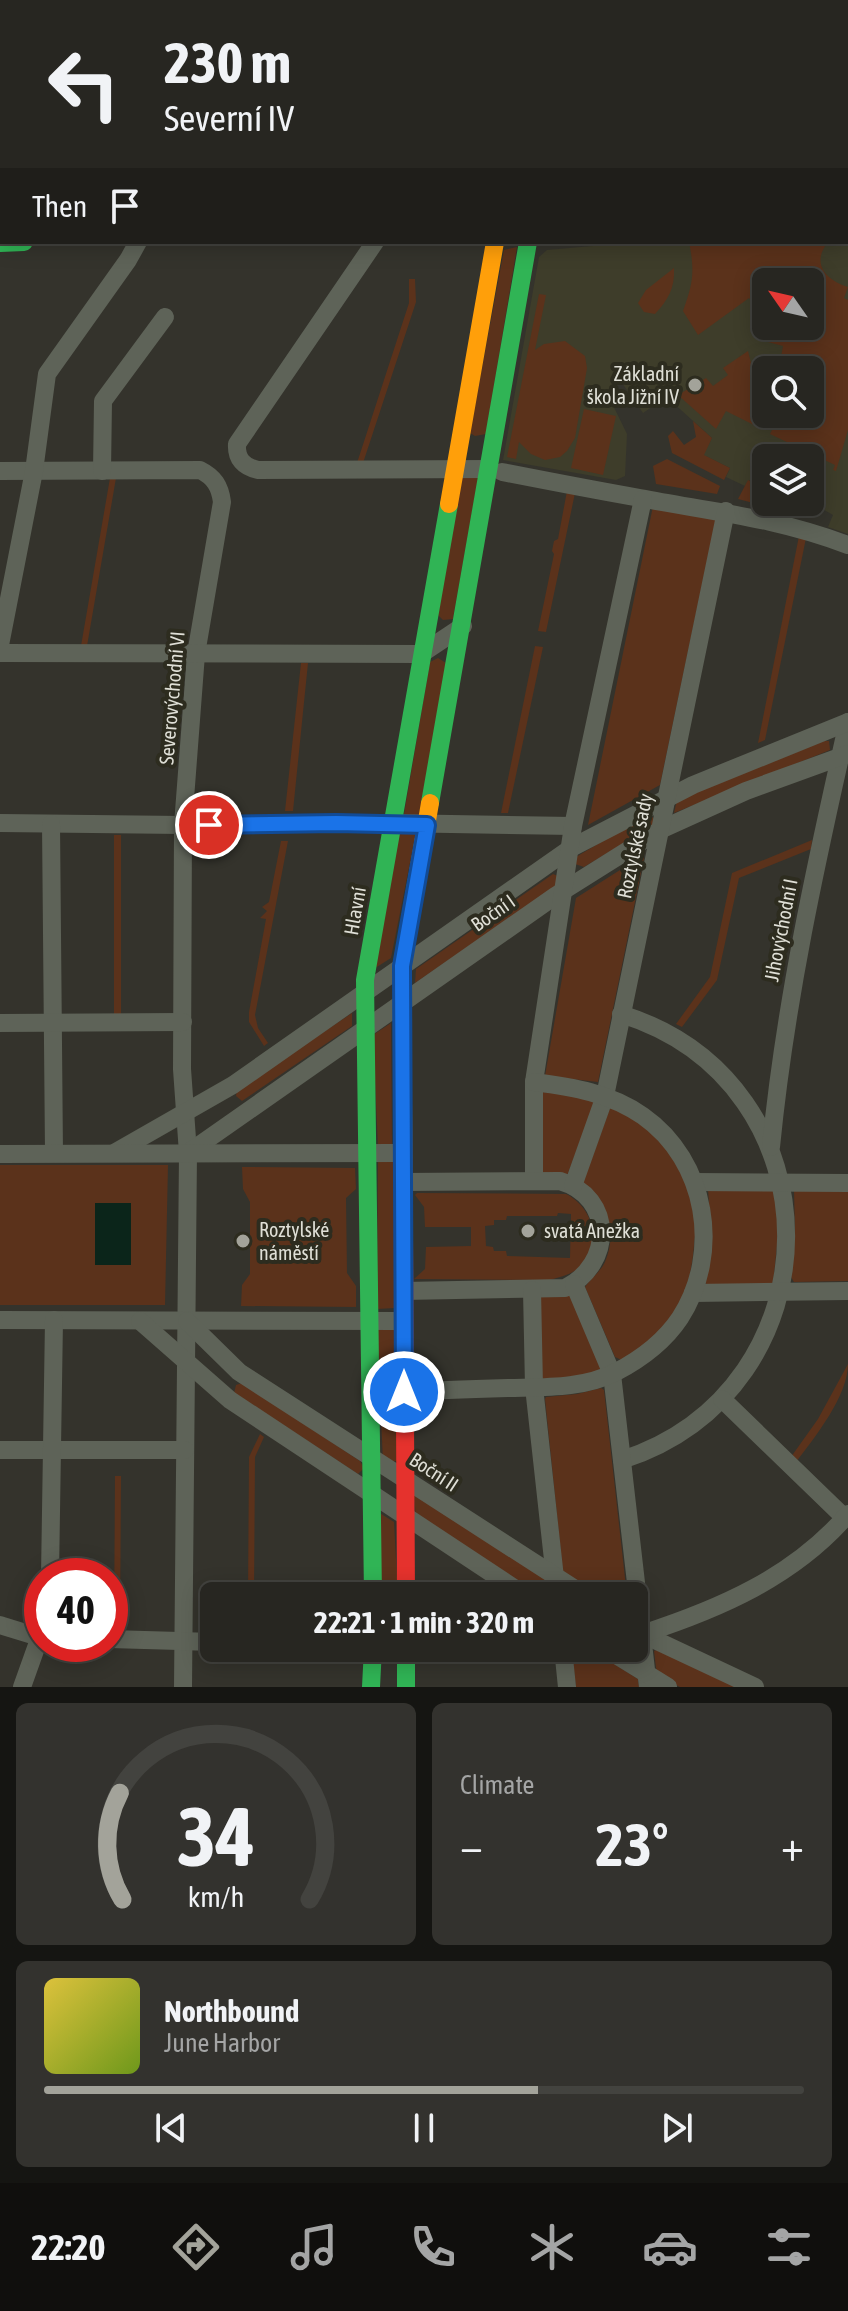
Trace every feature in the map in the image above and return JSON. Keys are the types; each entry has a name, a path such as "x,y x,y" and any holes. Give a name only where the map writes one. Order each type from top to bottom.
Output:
{"main road":[{"name":"Hlavní","path":"373,1582 364,993 495,244"},
{"path":"406,1582 402,966 463,626 496,470 528,244"},
{"path":"371,1687 372,1662"},
{"path":"406,1662 406,1687"}],"street":[{"path":"0,645 34,471 47,374 137,244"},
{"path":"374,244 237,444 242,464 250,469 268,470 496,470 643,499 726,511 804,529 848,545"},
{"path":"0,471 102,471 103,401 165,317"},
{"name":"Severovýchodní VI","path":"102,471 200,470 216,482 222,502 196,654 183,825 184,1113 188,1153"},
{"path":"534,1181 534,1082 573,826 643,499"},
{"name":"Roztylské sady","path":"573,1186 605,1096 726,511"},
{"path":"0,653 421,654 463,626"},
{"name":"Boční I","path":"184,1113 233,1085 571,848 668,797 848,722"},
{"name":"Jihovýchodní I","path":"771,1149 778,1068 792,985 844,755 848,722"},
{"name":"Boční I","path":"188,1153 565,889 660,830 746,791 844,755"},
{"path":"0,823 573,826"},
{"path":"51,824 54,1153"},
{"path":"621,1014 671,1035 705,1058 738,1093 771,1149 785,1203 787,1248 781,1292 766,1336 752,1361 722,1399 680,1433 622,1460"},
{"path":"0,1023 183,1022"},
{"path":"404,1392 573,1384 612,1374 640,1359 666,1335 693,1293 701,1269 703,1219 694,1182 677,1150 663,1133 628,1106 605,1096 534,1082"},
{"path":"114,1153 184,1113"},
{"path":"183,1687 188,1153"},
{"path":"0,1154 402,1153"},
{"path":"402,1182 560,1181 573,1186 592,1203 602,1232 593,1266 574,1284 555,1290 403,1291"},
{"path":"694,1182 848,1183"},
{"path":"574,1284 612,1374 633,1582"},
{"path":"532,1290 534,1387 556,1582"},
{"path":"693,1293 848,1291"},
{"path":"0,1320 404,1321"},
{"path":"50,1558 54,1320"},
{"path":"140,1321 230,1400 505,1582"},
{"name":"Boční II","path":"187,1321 239,1372 565,1582"},
{"path":"648,1629 710,1611 766,1583 846,1516 722,1399"},
{"path":"0,1450 185,1450"},
{"path":"0,1625 24,1631"},
{"path":"648,1637 755,1687"},
{"path":"128,1639 200,1642"},
{"path":"22,1687 32,1662"},
{"path":"564,1662 567,1687"},
{"path":"623,1662 648,1682 668,1687"},
{"path":"644,1662 648,1682"}],"shaded area":[{"name":"Základní škola Jižní IV","path":"615,244 848,244 848,534 828,527 833,515 824,510 824,444 752,444 752,481 749,480 745,486 726,477 730,468 703,455 712,438 671,401 665,398 643,413 620,380 607,393 627,434 625,476 616,480 503,460 539,257 547,250"},
{"path":"689,244 827,244 821,257 822,268 752,268 752,302 749,298 698,335 683,311 692,277"},
{"path":"517,247 486,434 475,436 470,433 504,250"},
{"path":"674,268 672,288 664,304 655,314 644,312 638,303 646,290"},
{"path":"824,271 848,287 844,298 848,300 848,430 836,471 833,470 835,465 824,460 824,444 791,444 770,434 772,430 768,428 824,428 824,356 781,356 783,346 768,342 824,340"},
{"path":"409,279 415,279 416,302 363,463 357,463 409,303"},
{"path":"539,294 546,295 535,350 544,344 565,341 585,356 587,368 575,438 567,451 560,457 545,460 531,454 519,442 516,459 507,457"},
{"path":"748,351 752,367 752,424 726,411 716,429 678,395 706,378 713,386 728,375 723,368"},
{"path":"584,409 616,416 603,475 571,468"},
{"path":"693,421 712,438 704,455 730,468 724,480 672,453 668,436 673,431 684,445 696,437"},
{"path":"667,459 720,486 717,494 656,484 653,466"},
{"path":"462,477 478,478 453,619 443,620 438,615"},
{"path":"110,478 116,478 87,646 81,646"},
{"path":"748,480 752,482 752,503 738,499"},
{"path":"567,491 575,493 546,632 538,631 554,541 558,539"},
{"path":"653,506 716,518 660,785 588,825"},
{"path":"799,536 806,538 765,740 758,743"},
{"path":"535,646 543,647 508,813 501,813"},
{"path":"438,658 446,663 419,816 404,814 430,662"},
{"path":"301,663 308,663 293,811 285,811"},
{"path":"829,741 830,750 674,813 677,800"},
{"path":"648,814 656,820 654,825 584,867 575,864 576,857"},
{"path":"399,831 416,832 391,958 372,970"},
{"path":"114,835 121,835 121,1015 114,1015"},
{"path":"812,840 811,849 739,878 717,980 682,1027 676,1024 710,977 732,873"},
{"path":"281,841 288,841 255,1015 258,1028 268,1043 264,1046 249,1022 249,1012 266,919 260,918 267,911 262,907 269,902"},
{"path":"642,856 598,1082 545,1076 576,898"},
{"path":"553,874 558,876 556,887 415,983 416,969"},
{"path":"352,1013 352,1026 242,1101 236,1096 237,1090"},
{"path":"391,1023 392,1147 378,1147 373,1035"},
{"path":"543,1092 597,1097 567,1176 544,1174 542,1170"},
{"path":"614,1106 644,1126 669,1151 687,1181 696,1219 692,1265 680,1303 659,1332 624,1361 615,1357 585,1287 605,1262 610,1228 603,1210 583,1183 610,1108"},
{"path":"378,1159 395,1162 395,1308 377,1309"},
{"path":"0,1165 168,1165 165,1305 0,1305"},
{"path":"242,1167 355,1168 356,1189 346,1198 347,1273 356,1286 356,1307 241,1306 242,1285 250,1274 250,1202 243,1189"},
{"path":"772,1186 780,1215 773,1285 709,1286 703,1281 708,1189"},
{"path":"794,1189 848,1190 848,1281 794,1282 791,1277 795,1233"},
{"path":"566,1194 589,1217 592,1249 579,1268 550,1280 414,1279 425,1269 426,1247 471,1246 471,1227 425,1227 424,1207 415,1195","holes":["571,1214 570,1258 507,1256 506,1251 494,1251 493,1247 486,1246 485,1226 494,1225 494,1220 506,1220 507,1216"]},
{"path":"95,1203 131,1203 131,1265 95,1265"},
{"path":"570,1293 604,1365 597,1372 548,1381 541,1378 541,1297"},
{"path":"377,1329 396,1330 397,1461 383,1462"},
{"path":"848,1364 837,1402 796,1462 791,1457 818,1419"},
{"path":"242,1383 360,1461 364,1468 358,1474 234,1393 236,1385"},
{"path":"601,1388 604,1390 625,1582 577,1582 563,1573 545,1399"},
{"path":"260,1434 264,1437 255,1457 254,1582 248,1582 249,1457"},
{"path":"115,1476 121,1476 120,1558 114,1558"},
{"path":"414,1495 548,1575 549,1582 516,1582 416,1518"},
{"path":"378,1512 394,1522 397,1582 379,1582"},
{"path":"658,1649 741,1687 680,1687 657,1676 654,1651"},
{"path":"573,1662 611,1662 638,1679 639,1687 576,1687"}],"traffic: fast":[{"path":"430,803 528,244"},
{"path":"373,1582 365,980 449,504"},
{"path":"371,1687 372,1662"},
{"path":"406,1662 406,1687"}],"traffic: slow":[{"path":"449,504 495,244"},
{"path":"404,1239 402,966 430,803"}],"traffic: jam":[{"path":"404,1239 406,1582"}],"place":[{"name":"Základní škola Jižní IV","path":"695,385"},
{"name":"svatá Anežka","path":"528,1231"},
{"name":"Roztylské náměstí","path":"243,1241"}],"route":[{"path":"209,825 427,825 402,966 404,1392"}]}
